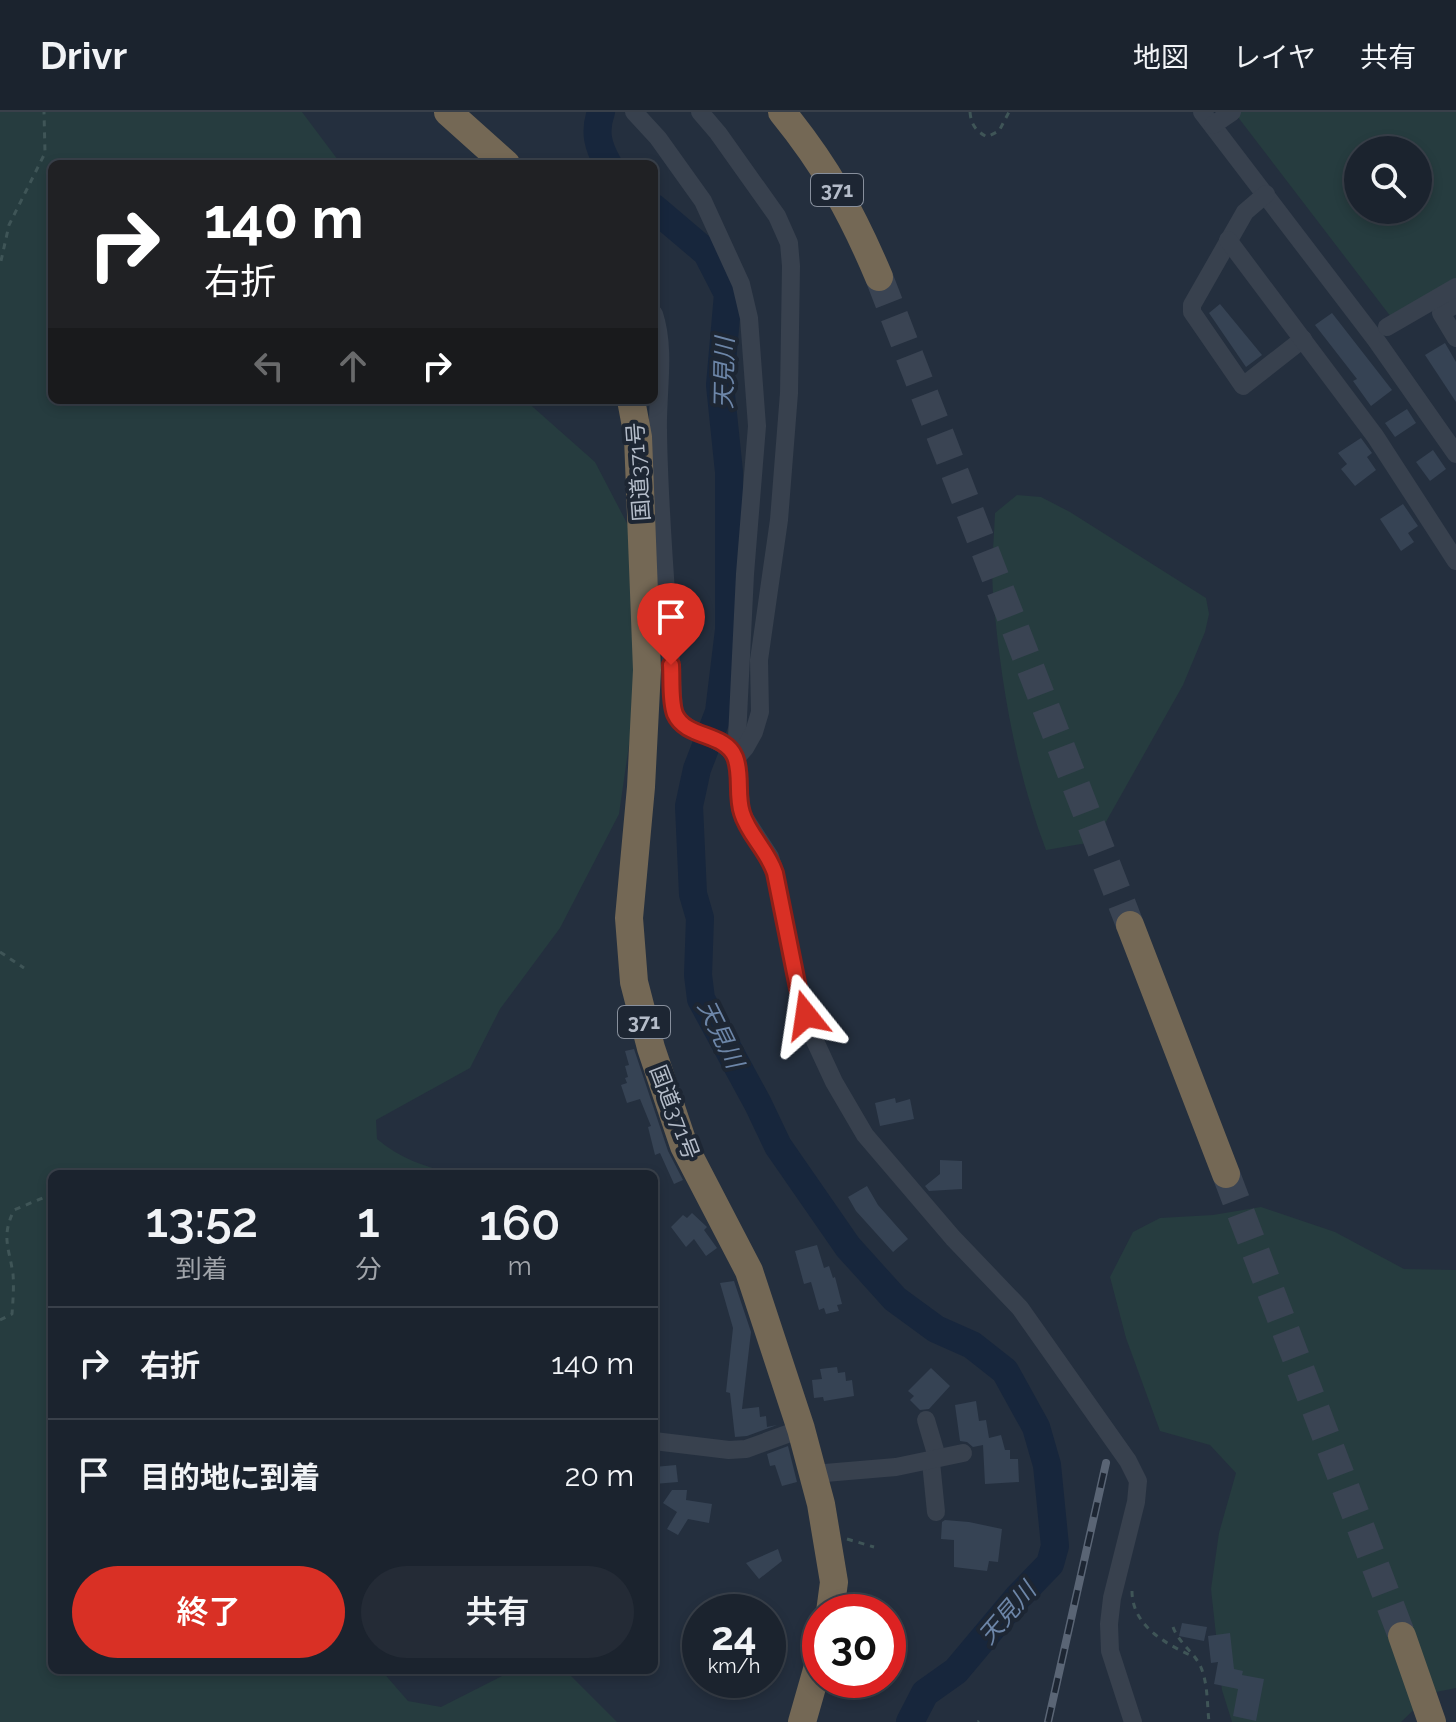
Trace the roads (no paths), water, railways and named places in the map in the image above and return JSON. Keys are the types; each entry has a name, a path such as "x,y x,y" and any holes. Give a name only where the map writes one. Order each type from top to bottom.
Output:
{"highway":[{"path":"448,112 502,160"},
{"name":"371","path":"782,112 825,168 854,219 879,277"},
{"name":"国道371号","path":"632,404 638,437 647,670 641,787 629,918 634,982 651,1048 684,1146 749,1271 801,1429 821,1504 834,1582 832,1594"},
{"path":"1130,925 1226,1174"},
{"path":"1402,1636 1432,1722"},
{"path":"802,1722 809,1698"}],"street":[{"path":"634,112 658,138 703,201 741,284 749,318 757,426 732,752 742,814 770,857 798,988 815,1041 834,1082 865,1135 953,1238 1020,1308 1128,1461 1138,1481 1109,1624 1110,1651 1133,1722"},
{"path":"658,340 663,580 674,712 688,728 732,752 745,748 760,712 759,660 779,520 789,393 791,266 789,243 777,216 700,112"},
{"path":"1232,112 1208,118 1376,340 1456,454"},
{"path":"1266,194 1245,212 1192,305 1192,312 1243,386 1303,339"},
{"path":"1228,240 1409,486 1456,561"},
{"path":"1387,327 1456,287"},
{"path":"1456,304 1441,313 1456,338"},
{"path":"926,1420 934,1459 936,1512"},
{"path":"658,1441 729,1450 746,1449 801,1429"},
{"path":"813,1474 896,1467 963,1453"}],"waterway":[{"name":"天見川","path":"601,112 598,139 606,160"},
{"name":"天見川","path":"658,211 707,253 728,294 720,385 729,472 729,630 719,712 697,769 689,806 693,894 700,918 698,975 701,999 778,1146 848,1247 895,1299 936,1329 972,1345 1005,1371 1036,1427 1047,1465 1055,1546 1050,1564 956,1671 925,1693 910,1722"}],"tunnel":[{"path":"879,277 1130,925"},
{"path":"1226,1174 1402,1636"}],"railway":[{"path":"1048,1722 1106,1463"}]}
